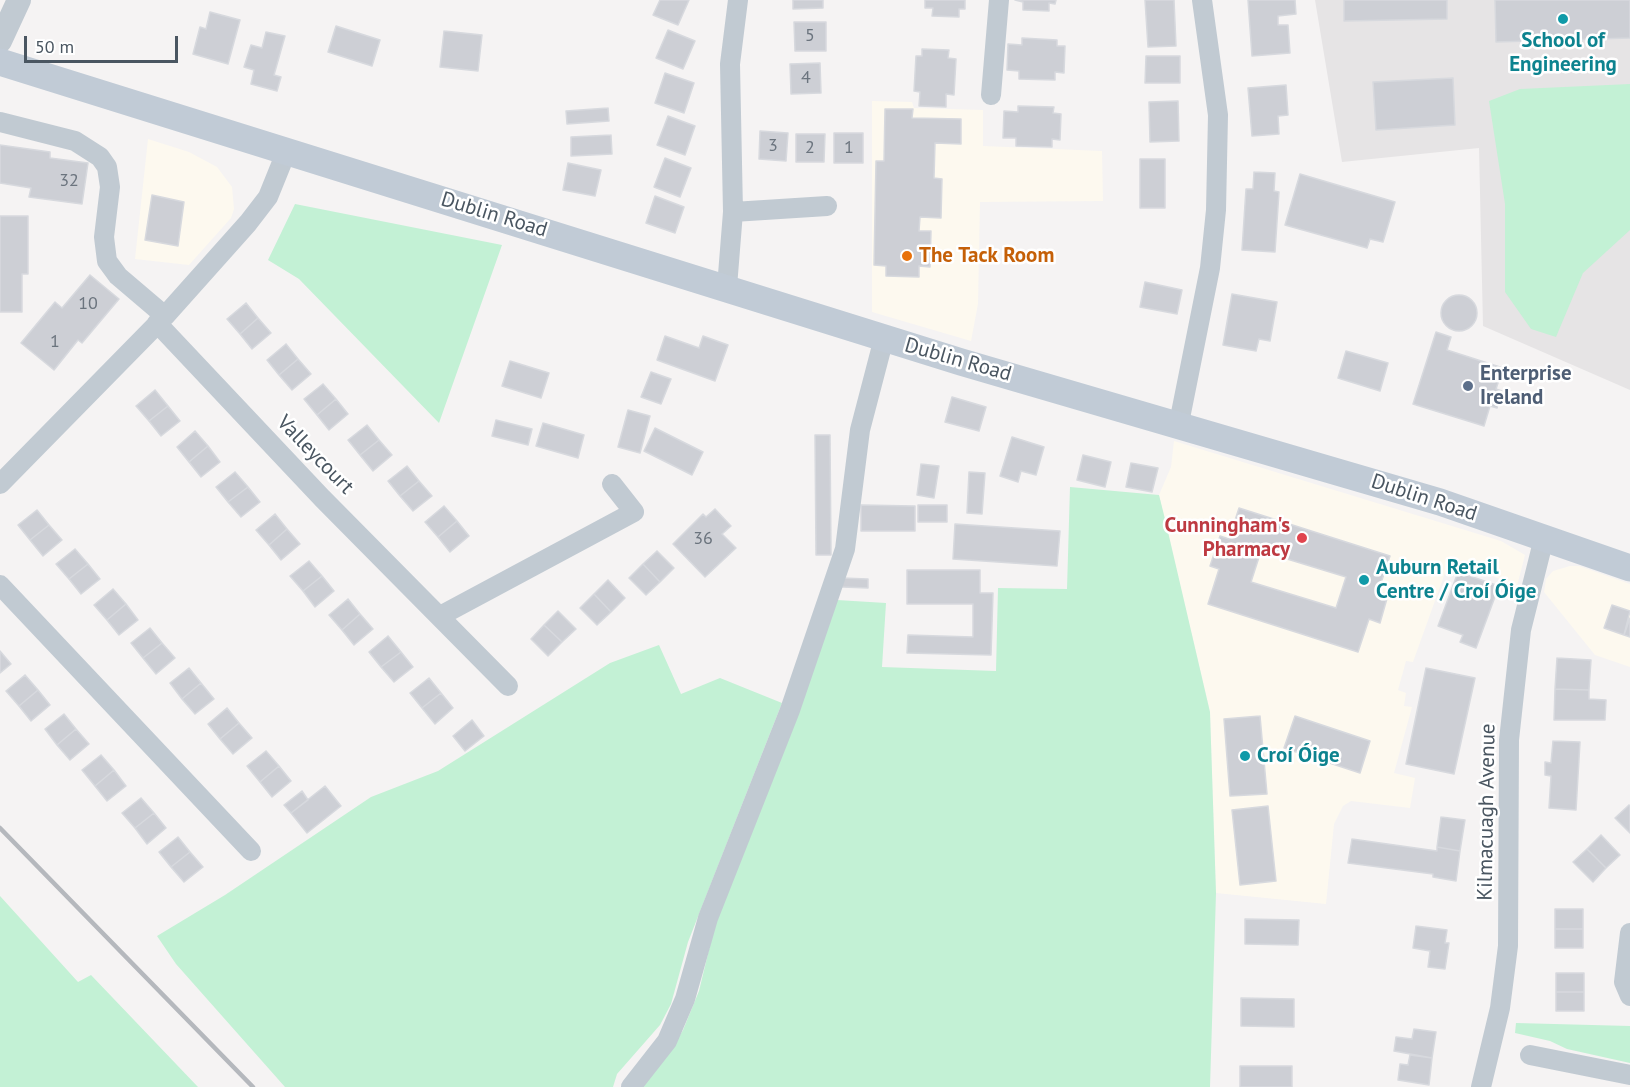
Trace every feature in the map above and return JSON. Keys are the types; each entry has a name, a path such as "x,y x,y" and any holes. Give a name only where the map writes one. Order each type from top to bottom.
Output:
{"main road":[{"name":"Dublin Road","path":"0,62 727,287 884,338 1179,423 1440,502 1630,568"}],"street":[{"path":"0,41 19,0"},
{"path":"727,287 733,212 730,64 738,0"},
{"path":"991,95 999,0"},
{"path":"1179,423 1210,268 1216,210 1218,115 1202,0"},
{"name":"Valleycourt","path":"0,122 75,141 100,157 107,167 110,187 104,237 107,261 118,276 161,320 322,498 508,686"},
{"path":"0,483 161,320 261,207 281,168 287,150"},
{"path":"733,212 827,206"},
{"path":"631,1087 667,1041 685,999 708,918 790,710 845,549 860,430 884,338"},
{"path":"440,616 634,512 612,484"},
{"name":"Kilmacuagh Avenue","path":"1481,1087 1500,1008 1508,946 1509,740 1521,630 1544,538"},
{"path":"0,585 250,850"},
{"path":"1630,933 1626,950 1624,982 1630,996"},
{"path":"1530,1055 1623,1078"}],"shaded area":[{"path":"1315,0 1630,0 1630,390 1483,326 1479,148 1342,162"},
{"path":"872,101 912,102 914,108 983,110 983,146 1102,151 1103,201 980,202 978,304 971,341 872,312"},
{"path":"148,139 189,152 217,167 232,187 234,209 231,218 189,265 135,259"},
{"path":"1174,441 1501,541 1525,555 1517,586 1450,559 1413,662 1406,661 1398,690 1406,693 1404,706 1412,707 1394,773 1415,778 1410,808 1351,801 1343,806 1334,824 1326,904 1216,893 1210,712 1159,495 1171,467"},
{"path":"1579,566 1630,584 1630,667 1595,655 1544,592 1546,579 1553,571"}],"green space":[{"path":"1630,84 1630,230 1583,273 1556,337 1531,329 1505,292 1505,204 1489,101 1520,89"},
{"path":"295,204 502,245 439,423 299,279 268,260"},
{"path":"1070,487 1159,495 1165,519 1210,712 1216,893 1210,1087 639,1087 670,1052 683,1030 699,991 719,908 837,600 886,603 882,667 996,671 998,588 1067,589"},
{"path":"659,645 681,694 720,678 782,703 688,942 671,1004 660,1025 617,1074 613,1087 285,1087 176,964 157,936 225,895 371,797 438,771 610,663"},
{"path":"0,896 78,982 91,975 198,1087 0,1087"},
{"path":"1516,1023 1630,1026 1630,1063 1567,1049 1550,1041 1515,1033"}],"building":[{"path":"660,0 689,0 678,25 653,15"},
{"path":"793,0 823,0 823,8 793,9"},
{"path":"925,0 965,0 965,9 959,9 959,17 932,16 933,8 925,8"},
{"path":"1015,0 1056,0 1055,4 1049,3 1049,11 1023,10 1023,2"},
{"path":"1145,0 1174,0 1176,46 1148,47"},
{"path":"1248,0 1295,0 1296,14 1278,16 1278,25 1288,25 1290,53 1252,56"},
{"path":"1344,0 1447,0 1447,19 1344,21"},
{"name":"School of Engineering","path":"1495,0 1630,0 1630,38 1496,42"},
{"path":"210,12 240,20 228,64 193,54 200,27 206,29"},
{"path":"794,22 826,22 826,51 795,51"},
{"path":"336,26 380,40 372,66 328,52"},
{"path":"668,30 695,41 683,69 656,58"},
{"path":"444,31 482,35 478,71 440,67"},
{"path":"266,32 285,36 274,75 281,77 277,91 251,84 254,70 244,67 251,45 262,48"},
{"path":"1022,38 1057,40 1057,46 1065,46 1064,73 1055,72 1055,80 1019,79 1019,71 1007,70 1008,44 1022,45"},
{"path":"922,49 949,50 948,58 956,59 954,95 946,94 946,107 919,106 920,92 914,91 916,56 922,56"},
{"path":"1146,56 1180,56 1180,83 1145,83"},
{"path":"820,63 821,93 791,94 790,64"},
{"path":"665,73 694,83 684,113 655,103"},
{"path":"1453,78 1455,125 1376,130 1373,82"},
{"path":"1286,85 1288,115 1278,116 1279,134 1252,136 1248,88"},
{"path":"1178,101 1179,141 1150,142 1149,102"},
{"path":"1018,106 1054,107 1053,113 1061,114 1060,140 1052,139 1052,147 1016,146 1016,138 1003,138 1004,111 1018,112"},
{"path":"608,108 609,121 567,124 566,111"},
{"path":"885,109 913,109 912,118 961,119 961,144 935,143 934,178 942,179 941,218 920,217 919,231 931,231 930,267 919,266 919,277 886,276 886,266 874,265 876,161 884,161"},
{"path":"668,116 695,126 685,155 657,145"},
{"path":"760,131 788,133 786,161 759,159"},
{"path":"834,133 863,133 863,163 834,163"},
{"path":"796,134 825,134 824,162 796,162"},
{"path":"611,135 612,154 571,156 571,137"},
{"path":"0,145 50,152 50,158 88,163 82,204 29,197 31,188 0,183"},
{"path":"665,158 691,168 680,197 654,187"},
{"path":"1140,159 1165,159 1165,208 1140,208"},
{"path":"568,163 601,170 595,196 563,190"},
{"path":"1254,172 1275,173 1274,191 1279,192 1275,252 1242,250 1246,189 1253,189"},
{"path":"1300,174 1395,202 1383,242 1370,239 1367,248 1285,225"},
{"path":"152,195 184,202 178,246 145,240"},
{"path":"655,196 684,207 675,233 646,223"},
{"path":"0,216 28,216 28,274 22,274 22,312 0,312"},
{"path":"90,275 119,299 82,343 78,340 54,370 21,343 55,302 62,308"},
{"path":"1145,282 1182,290 1177,314 1140,307"},
{"path":"1232,294 1277,302 1270,341 1259,339 1256,351 1223,345"},
{"path":"1459,295 1472,300 1477,313 1472,326 1459,331 1446,326 1441,313 1446,300"},
{"path":"246,303 258,318 240,334 227,319"},
{"path":"258,318 271,333 252,349 240,334"},
{"path":"1436,332 1451,337 1447,350 1503,368 1496,389 1502,391 1497,408 1490,406 1484,426 1413,404"},
{"path":"665,336 699,348 703,336 728,345 715,381 657,360"},
{"path":"286,344 298,359 279,375 267,360"},
{"path":"1346,351 1388,363 1380,391 1338,378"},
{"path":"298,359 311,374 292,390 279,375"},
{"path":"510,361 549,373 541,398 502,386"},
{"path":"651,372 671,379 661,404 641,397"},
{"path":"323,384 336,399 317,415 304,399"},
{"path":"155,390 168,406 149,421 136,406"},
{"path":"952,397 986,407 979,431 945,422"},
{"path":"336,399 348,414 329,430 317,415"},
{"path":"168,406 180,421 161,436 149,421"},
{"path":"628,410 650,416 640,453 618,447"},
{"path":"496,420 532,429 528,445 492,436"},
{"path":"543,423 584,435 578,458 536,446"},
{"path":"367,425 379,440 360,455 348,440"},
{"path":"655,428 703,452 692,475 644,451"},
{"path":"195,431 208,446 189,462 177,447"},
{"path":"815,435 830,435 831,555 816,555"},
{"path":"1012,437 1044,447 1036,475 1021,471 1018,482 1000,476"},
{"path":"379,440 392,455 373,471 360,455"},
{"path":"208,446 220,462 201,477 189,462"},
{"path":"1083,455 1111,462 1105,487 1077,480"},
{"path":"1131,463 1158,468 1152,492 1126,487"},
{"path":"921,464 939,466 934,498 917,495"},
{"path":"407,466 419,481 400,496 388,481"},
{"path":"235,472 248,487 228,502 216,487"},
{"path":"969,472 985,473 982,514 967,513"},
{"path":"419,481 432,496 413,511 400,496"},
{"path":"248,487 260,502 241,517 228,502"},
{"path":"861,505 915,506 915,531 861,531"},
{"path":"918,505 947,505 947,522 918,522"},
{"path":"444,506 457,521 438,537 425,522"},
{"name":"Auburn Retail Centre / Croí Óige","path":"1239,508 1390,556 1378,592 1388,595 1380,623 1369,619 1358,652 1208,604 1219,569 1210,566 1220,536 1229,539","holes":["1261,551 1346,577 1336,608 1251,582"]},
{"path":"715,509 731,526 722,534 736,548 705,577 673,544 703,514 706,517"},
{"path":"37,510 49,525 30,540 18,525"},
{"path":"275,514 287,529 269,545 256,530"},
{"path":"457,521 469,536 450,552 438,537"},
{"path":"955,524 1060,531 1057,566 953,559"},
{"path":"49,525 62,540 43,556 30,540"},
{"path":"287,529 300,544 281,560 269,545"},
{"path":"75,549 88,564 69,579 56,564"},
{"path":"657,551 674,568 660,582 643,564"},
{"path":"309,561 322,576 303,591 290,576"},
{"path":"88,564 100,579 81,594 69,579"},
{"path":"643,564 660,582 646,595 629,578"},
{"path":"907,570 980,570 980,593 993,593 991,655 907,653 908,635 973,637 973,604 907,604"},
{"path":"1458,572 1499,586 1476,648 1460,642 1463,635 1438,626"},
{"path":"322,576 334,591 315,607 303,591"},
{"path":"842,578 868,579 868,588 842,587"},
{"path":"608,580 625,598 611,612 594,594"},
{"path":"113,589 126,604 107,620 94,605"},
{"path":"594,594 611,612 597,625 580,608"},
{"path":"348,599 360,614 342,630 329,615"},
{"path":"126,604 138,620 119,635 107,620"},
{"path":"1612,605 1630,611 1624,635 1604,628"},
{"path":"558,611 576,629 562,642 544,625"},
{"path":"360,614 373,629 354,645 342,630"},
{"path":"1630,618 1630,637 1624,635"},
{"path":"544,625 562,642 548,656 531,639"},
{"path":"150,628 162,643 143,658 131,643"},
{"path":"388,636 401,652 381,667 369,652"},
{"path":"162,643 175,658 156,674 143,658"},
{"path":"0,651 11,664 0,673"},
{"path":"401,652 413,667 394,682 381,667"},
{"path":"1557,658 1591,660 1589,690 1555,689"},
{"path":"189,668 201,683 182,699 170,683"},
{"path":"1426,668 1475,678 1454,774 1406,764"},
{"path":"25,675 38,690 19,706 6,691"},
{"path":"429,678 441,693 422,708 410,693"},
{"path":"201,683 214,699 195,714 182,699"},
{"path":"1555,689 1589,690 1589,699 1606,700 1605,720 1554,720"},
{"path":"38,690 50,705 31,721 19,706"},
{"path":"441,693 453,708 435,724 422,708"},
{"path":"227,708 239,723 220,739 208,724"},
{"path":"64,714 76,729 57,745 45,729"},
{"name":"Croí Óige","path":"1260,716 1267,794 1230,796 1224,719"},
{"name":"Croí Óige","path":"1295,716 1370,741 1360,773 1284,748"},
{"path":"472,720 484,736 465,751 453,736"},
{"path":"239,723 252,738 233,754 220,739"},
{"path":"76,729 89,744 70,760 57,745"},
{"path":"1553,741 1580,742 1576,810 1549,808 1551,776 1545,775 1545,762 1551,763"},
{"path":"266,751 279,766 260,782 247,766"},
{"path":"101,755 114,770 95,786 82,770"},
{"path":"279,766 291,781 272,797 260,782"},
{"path":"114,770 126,786 107,801 95,786"},
{"path":"325,786 341,806 307,833 291,813"},
{"path":"302,791 308,800 291,813 284,805"},
{"path":"141,798 154,813 135,828 122,813"},
{"name":"Croí Óige","path":"1268,806 1276,881 1240,885 1232,810"},
{"path":"1630,806 1630,833 1615,818"},
{"path":"154,813 166,828 147,844 135,828"},
{"path":"1441,817 1465,820 1460,851 1437,847"},
{"path":"1601,835 1620,855 1606,868 1587,849"},
{"path":"178,837 190,852 171,867 159,852"},
{"path":"1352,839 1437,851 1437,847 1460,851 1456,881 1433,877 1433,874 1348,863"},
{"path":"1587,849 1606,868 1593,882 1573,862"},
{"path":"190,852 203,867 184,882 171,867"},
{"path":"1555,909 1583,909 1583,929 1555,929"},
{"path":"1245,919 1299,920 1298,945 1245,944"},
{"path":"1416,926 1447,930 1445,943 1449,943 1445,969 1428,967 1430,951 1413,948"},
{"path":"1555,929 1583,929 1583,948 1555,948"},
{"path":"1556,973 1584,973 1584,992 1556,992"},
{"path":"1556,992 1584,992 1584,1011 1556,1011"},
{"path":"1241,998 1294,999 1294,1027 1241,1026"},
{"path":"1414,1029 1436,1032 1432,1058 1394,1051 1396,1037 1412,1039"},
{"path":"1410,1055 1432,1058 1429,1085 1398,1080 1400,1064 1408,1065"},
{"path":"1240,1066 1292,1066 1292,1087 1240,1087"}],"railway":[{"path":"0,828 253,1087"}],"place":[{"name":"School of Engineering","path":"1563,19"},
{"name":"The Tack Room","path":"907,256"},
{"name":"Enterprise Ireland","path":"1468,386"},
{"name":"Cunningham's Pharmacy","path":"1302,538"},
{"name":"Auburn Retail Centre / Croí Óige","path":"1364,580"},
{"name":"Croí Óige","path":"1245,756"}]}
